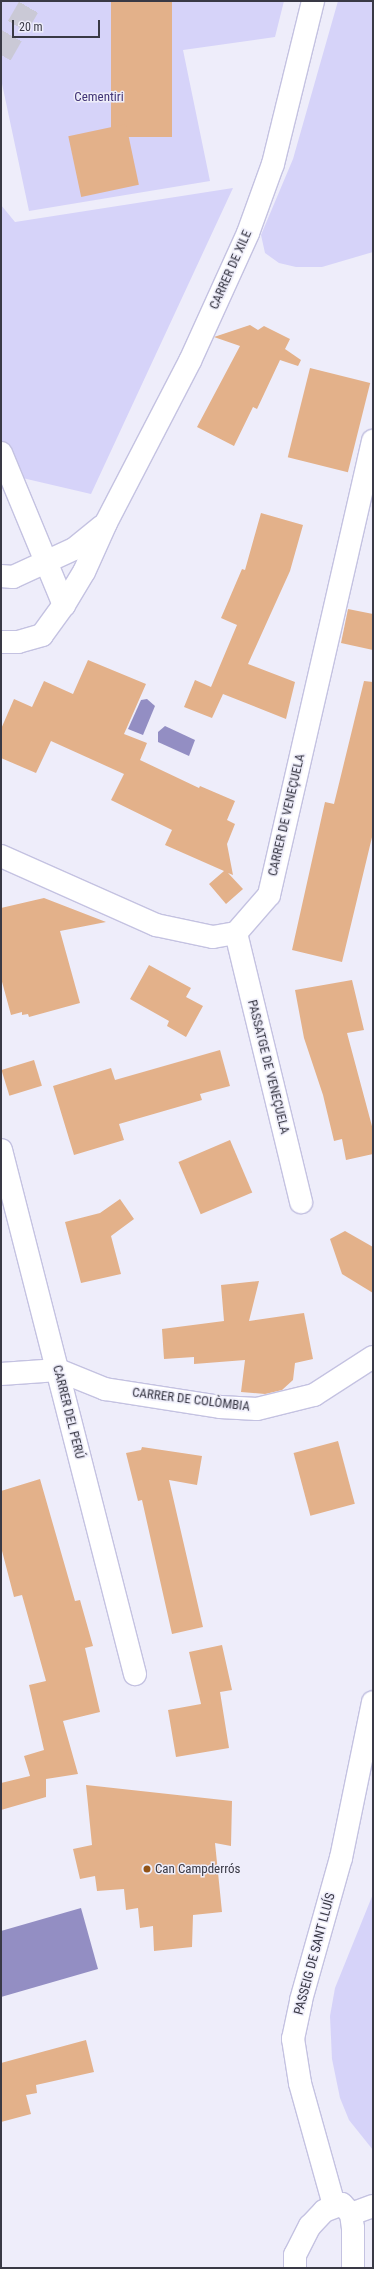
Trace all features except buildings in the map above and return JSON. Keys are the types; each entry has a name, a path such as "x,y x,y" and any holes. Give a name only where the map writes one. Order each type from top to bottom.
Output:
{"street":[{"name":"CARRER DE XILE","path":"1,642 18,642 42,635 64,605 84,572 106,523 190,361 248,233 272,164 313,1"},
{"name":"CARRER DE VENEÇUELA","path":"236,933 269,895 373,441"},
{"path":"1,453 48,561 64,605"},
{"name":"CARRER DE XILE","path":"1,576 13,577 74,549 106,523"},
{"path":"1,856 156,925 213,937 236,933"},
{"name":"PASSATGE DE VENEÇUELA","path":"236,933 301,1202"},
{"name":"CARRER DEL PERÚ","path":"1,1150 135,1674"},
{"name":"CARRER DE COLÒMBIA","path":"1,1374 58,1370 105,1389 220,1407 256,1409 314,1395 373,1357"},
{"name":"PASSEIG DE SANT LLUÍS","path":"353,2268 355,2247 300,2084 293,2039 301,2000 342,1858 373,1702"},
{"path":"296,2268 295,2255 303,2236 324,2211 373,2206"}],"green space":[{"name":"Cementiri","path":"1,1 284,1 275,37 183,50 210,181 29,211 1,79"},
{"path":"338,1 373,1 373,252 322,267 296,267 279,263 265,253 261,235 293,159"},
{"path":"233,188 91,494 1,473 1,205 15,222"},
{"path":"373,1894 373,2150 349,2120 340,2098 332,2059 330,2016 335,1988"}],"shaded area":[{"path":"147,699 155,706 143,735 128,729 141,700"},
{"path":"165,726 195,740 189,756 158,742 158,732"},
{"path":"81,1908 98,1969 1,1997 1,1931"}],"tunnel":[{"path":"1,55 32,1"}],"place":[{"name":"Can Campderrós","path":"147,1869"}]}
